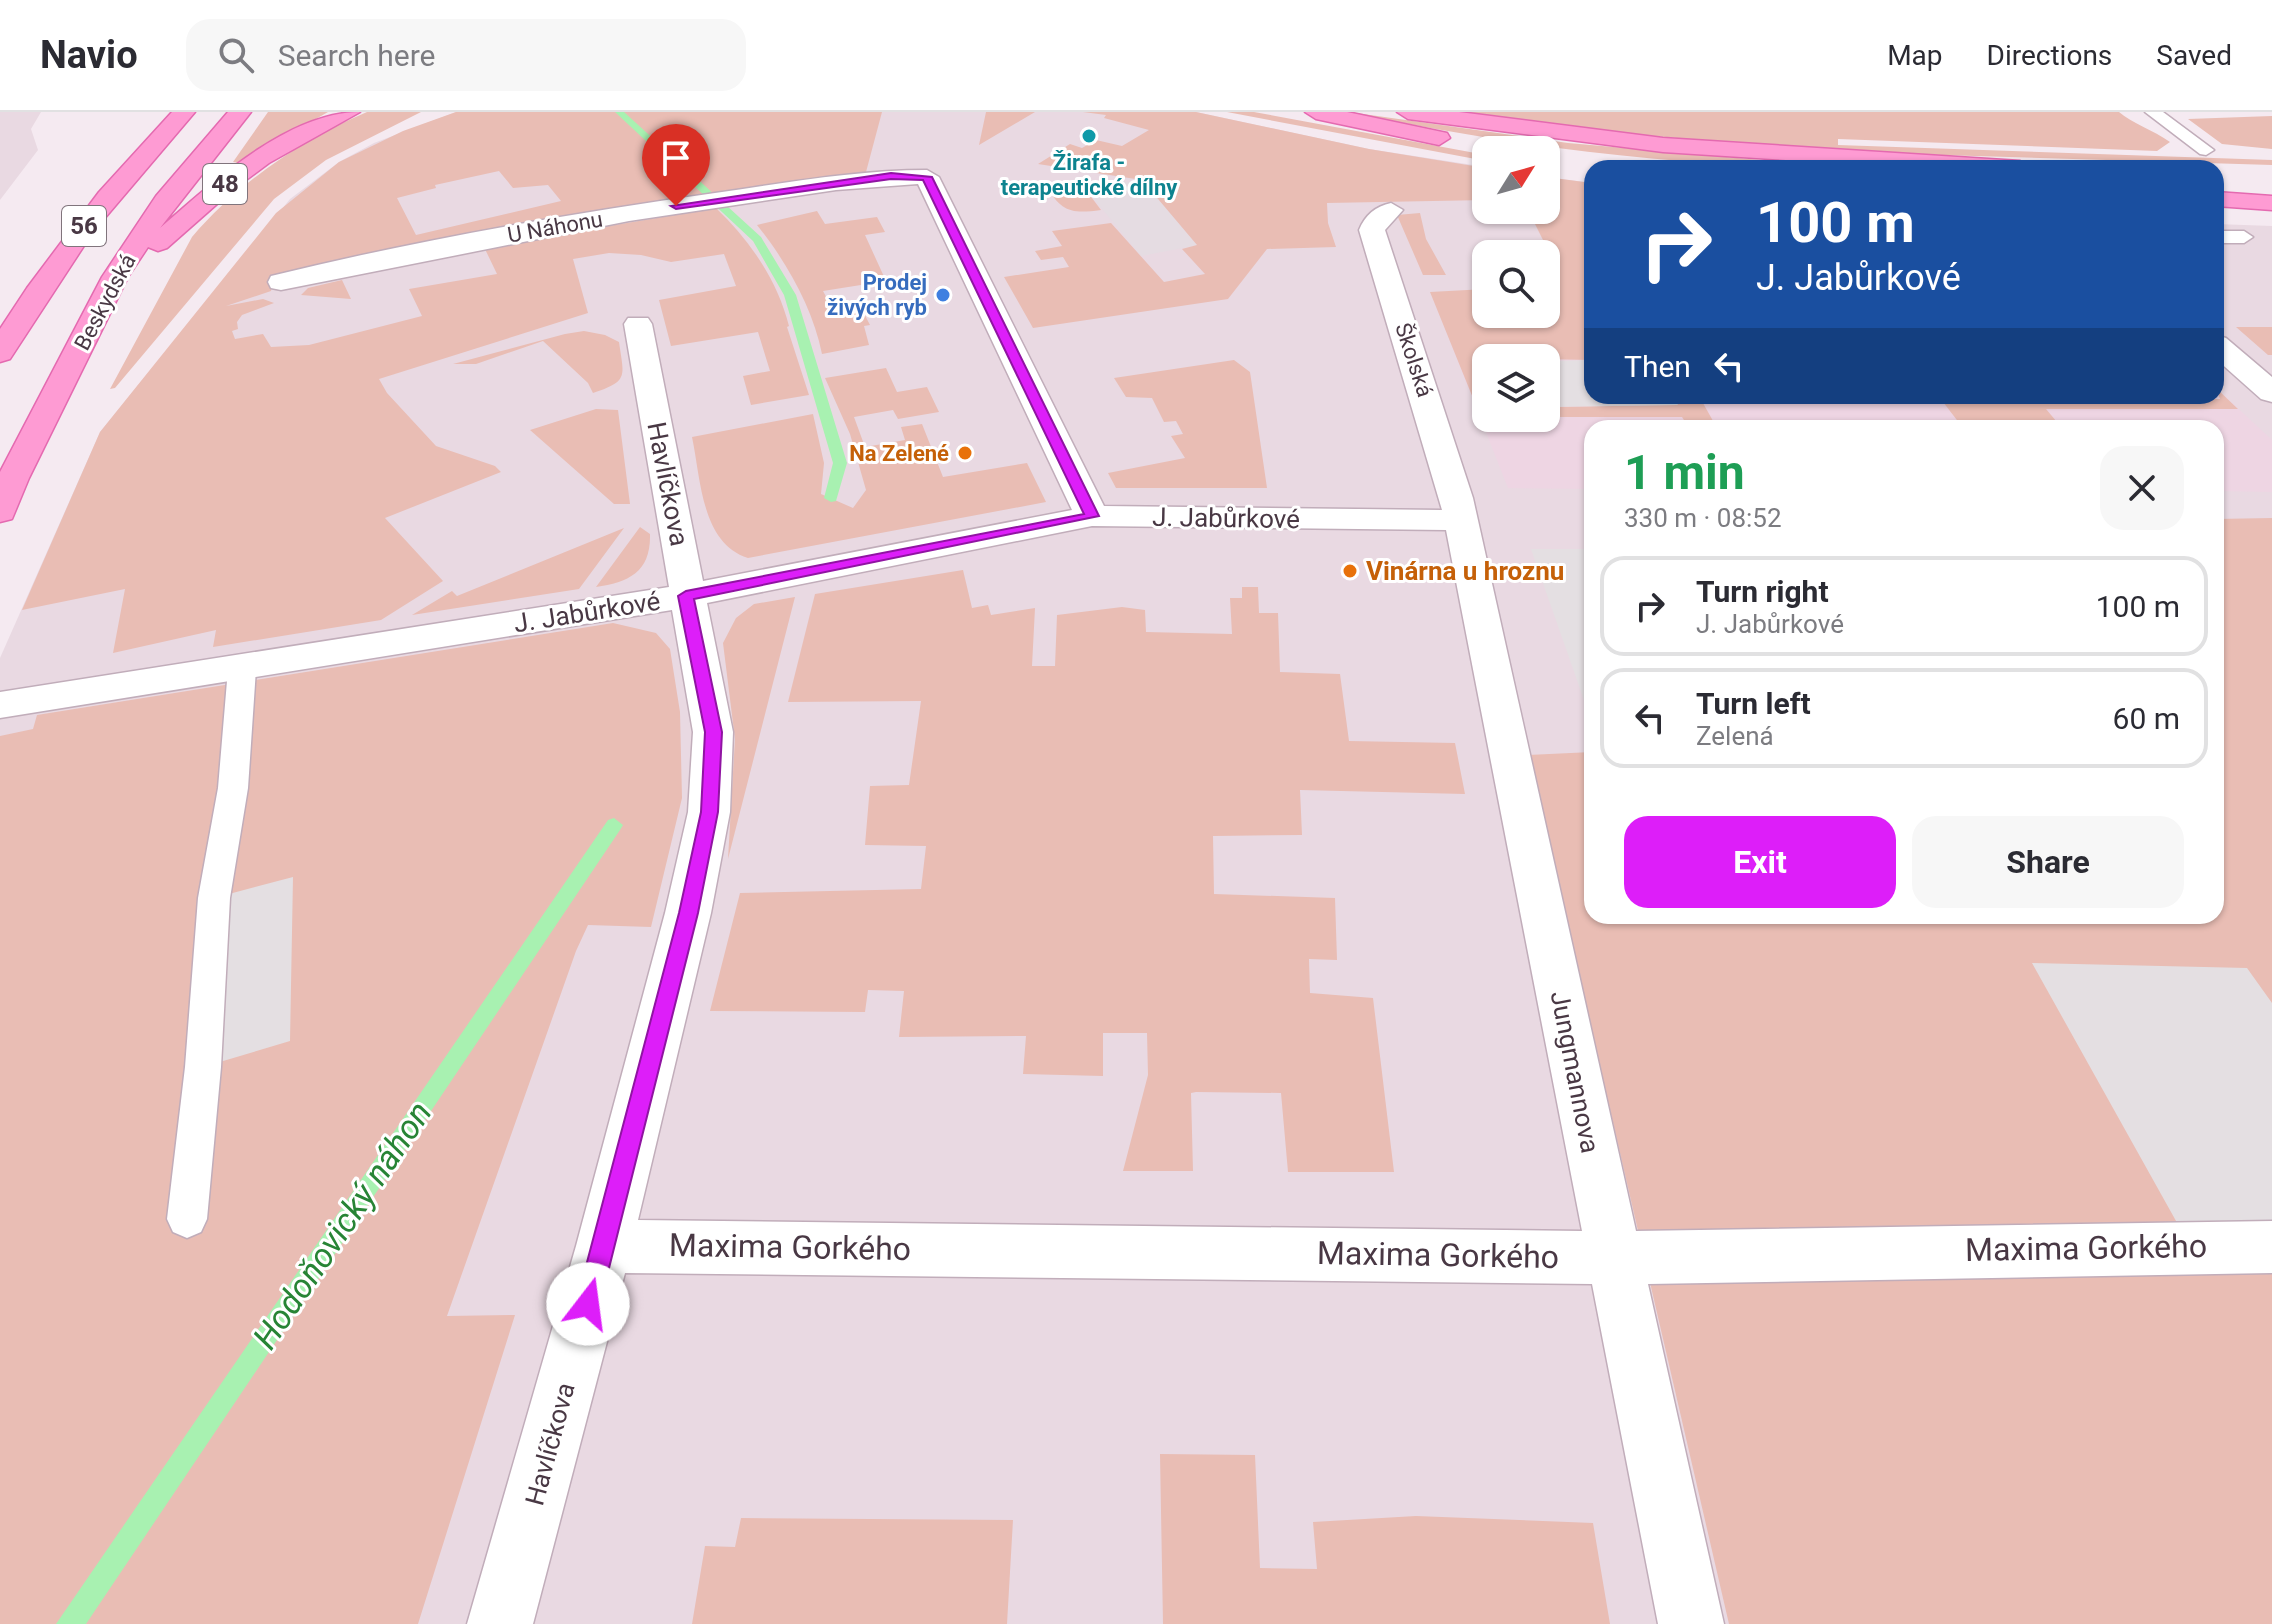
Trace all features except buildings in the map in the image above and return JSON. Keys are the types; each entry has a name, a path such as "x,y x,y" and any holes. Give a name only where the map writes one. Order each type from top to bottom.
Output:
{"main road":[{"name":"56","path":"0,353 39,289 97,208 184,112"},
{"name":"Beskydská","path":"0,512 13,478 115,277 165,201 240,112"},
{"name":"48","path":"115,277 249,167 297,137 349,112"},
{"path":"1316,112 1467,143"},
{"path":"1408,112 1663,145 1896,160"},
{"path":"2224,199 2272,201"}],"street":[{"name":"U Náhonu","path":"281,282 494,238 715,200 891,176 927,177 1092,516"},
{"name":"Školská","path":"1391,210 1375,221 1372,230 1461,520"},
{"name":"Havlíčkova","path":"500,1624 604,1246 688,913 709,812 713,732 638,324"},
{"path":"2224,351 2272,393"},
{"name":"J. Jabůrkové","path":"0,705 242,669 686,596 1092,516 1461,520"},
{"name":"Jungmannova","path":"1461,520 1612,1258 1691,1624"},
{"name":"Maxima Gorkého","path":"604,1246 1612,1258 2272,1247"}],"lane":[{"path":"2153,112 2206,150"},
{"path":"2224,237 2244,237"},
{"path":"187,1219 203,1067 214,898 233,788 242,669"}],"shaded area":[{"path":"0,112 41,112 31,129 38,150 0,200"},
{"path":"268,112 328,112 239,163 233,162"},
{"path":"367,112 421,112 326,160 274,199 115,388 110,389 192,237 229,199 272,165 319,135"},
{"path":"456,112 1196,112 1369,149 1472,165 1472,224 1560,224 1560,179 1584,182 1584,404 2224,404 2224,224 2272,226 2272,1624 0,1624 0,658 100,432 290,199 339,162 374,143"},
{"path":"456,112 882,112 866,172 659,202 273,280 271,291 226,306 263,299 274,303 242,315 237,322 238,329 232,331 235,339 263,334 271,347 309,345 422,316 409,289 497,274 484,247 716,208 751,247 770,277 784,309 809,395 751,405 743,376 770,371 758,332 671,346 659,300 736,286 724,254 671,262 641,255 609,253 573,259 588,313 379,379 387,393 436,446 495,466 501,472 385,518 443,581 381,620 213,647 216,630 113,653 125,589 22,610 100,432 276,213 339,162 403,131","holes":["499,171 513,188 548,185 561,201 416,235 397,198 436,188 435,185"]},
{"path":"986,112 1035,112 979,145"},
{"path":"1083,112 1196,112 1369,149 1472,166 1472,200 1327,203 1328,223 1336,247 1267,249 1228,299 1033,328 1004,277 1069,267 1063,257 1041,260 1035,251 1062,246 1052,231 1111,223 1164,282 1205,274 1182,249 1197,245 1142,180 1038,164 1070,144 1082,148 1096,140 1122,146 1149,130 1104,118 1106,115"},
{"path":"1227,112 1254,112 1472,152 1472,158"},
{"path":"1349,112 1519,136 1474,136 1411,124"},
{"path":"1457,112 2119,112 2170,142 2157,151 1838,139 1838,145 2272,160 2272,165 2224,164 2224,160 2106,160 1840,152 1606,132"},
{"path":"2272,116 2272,149 2222,144 2188,119"},
{"path":"1560,142 1760,160 1662,160 1560,148"},
{"path":"1105,179 1146,185 1198,245 1141,256 1080,182"},
{"path":"1560,179 1584,182 1584,360 1560,359 1560,344 1472,344 1472,396 1430,292 1472,290 1472,328 1560,328 1560,240 1543,240 1535,224 1560,224"},
{"path":"1080,182 1101,210 1082,212 1068,209 1057,201 1046,186"},
{"path":"817,211 825,224 877,217 885,232 865,235 886,281 823,291 831,306 858,302 870,325 864,326 869,345 822,354 797,286 757,225"},
{"path":"1420,213 1426,239 1446,275 1423,275 1397,215"},
{"path":"342,280 351,299 301,295 308,288"},
{"path":"1437,308 1472,312 1472,328 1560,328 1560,312 1584,308 1584,404 2224,404 2224,395 2272,440 2272,492 2224,491 2224,420 1584,420 1584,489 1508,488 1486,432 1560,432 1560,344 1472,344 1472,397"},
{"path":"2236,327 2272,327 2272,355 2268,355"},
{"path":"584,331 605,335 619,342 621,354 622,370 618,381 593,393 588,383 543,341 476,364 453,364 565,334"},
{"path":"1234,360 1250,372 1267,488 1116,488 1108,473 1185,458 1171,436 1183,434 1176,421 1164,422 1152,398 1126,397 1114,378"},
{"path":"1584,360 1584,404 1678,405 1560,407 1560,361"},
{"path":"886,368 897,392 927,387 939,412 898,419 893,410 854,417 865,447 905,440 901,427 922,424 943,477 1027,463 1046,502 748,558 732,550 721,539 706,508 692,437 813,414 824,463 821,494 853,508 866,490 850,434 825,378"},
{"path":"2224,396 2238,409 2046,409 2055,420 1957,420 1945,404 2224,404"},
{"path":"1704,404 1712,420 1560,417 1560,407"},
{"path":"596,409 618,410 630,504 614,504 530,430"},
{"path":"2272,518 2272,1624 1729,1624 1528,755 1584,752 1584,924 2224,924 2224,519"},
{"path":"640,527 650,534 647,558 642,566 628,578 596,587"},
{"path":"624,528 579,589 412,615 452,591 457,596"},
{"path":"1531,549 1584,549 1584,700"},
{"path":"963,570 972,608 988,605 991,615 1035,608 1032,666 1055,666 1057,615 1122,607 1145,610 1146,632 1232,634 1230,598 1242,598 1242,587 1258,587 1259,613 1278,613 1280,672 1340,674 1349,741 1455,743 1465,794 1300,790 1302,835 1213,836 1214,894 1335,898 1337,960 1309,959 1310,993 1373,998 1394,1172 1288,1172 1281,1093 1196,1092 1191,1093 1193,1171 1123,1171 1148,1075 1147,1033 1103,1033 1103,1076 1023,1074 1026,1036 899,1037 904,991 868,990 865,1012 710,1011 740,893 921,889 926,846 865,845 870,786 909,785 921,701 788,702 815,594"},
{"path":"795,597 728,859 735,739 723,643 736,618 754,604"},
{"path":"613,623 656,633 670,649 680,712 682,798 651,927 588,925 576,951 447,1316 515,1315 418,1624 0,1624 0,736 33,729 37,715"},
{"path":"293,877 290,1041 203,1067 214,898"},
{"path":"2032,963 2247,968 2272,1003 2272,1247 2190,1246"},
{"path":"1160,1454 1255,1455 1260,1568 1317,1569 1313,1522 1416,1516 1593,1523 1610,1624 1163,1624"},
{"path":"741,1518 1013,1520 1007,1624 692,1624 705,1546 735,1547"}],"waterway":[{"name":"Hodoňovický náhon","path":"619,112 757,239 790,295 840,463 831,498"},
{"name":"Hodoňovický náhon","path":"70,1624 614,825"}],"place":[{"name":"Žirafa - terapeutické dílny","path":"1089,136"},
{"name":"Prodej živých ryb","path":"943,295"},
{"name":"Na Zelené","path":"965,453"},
{"name":"Vinárna u hroznu","path":"1350,571"}],"route":[{"path":"588,1304 688,913 709,812 713,732 686,596 1092,516 927,177 891,176 676,206"}]}
